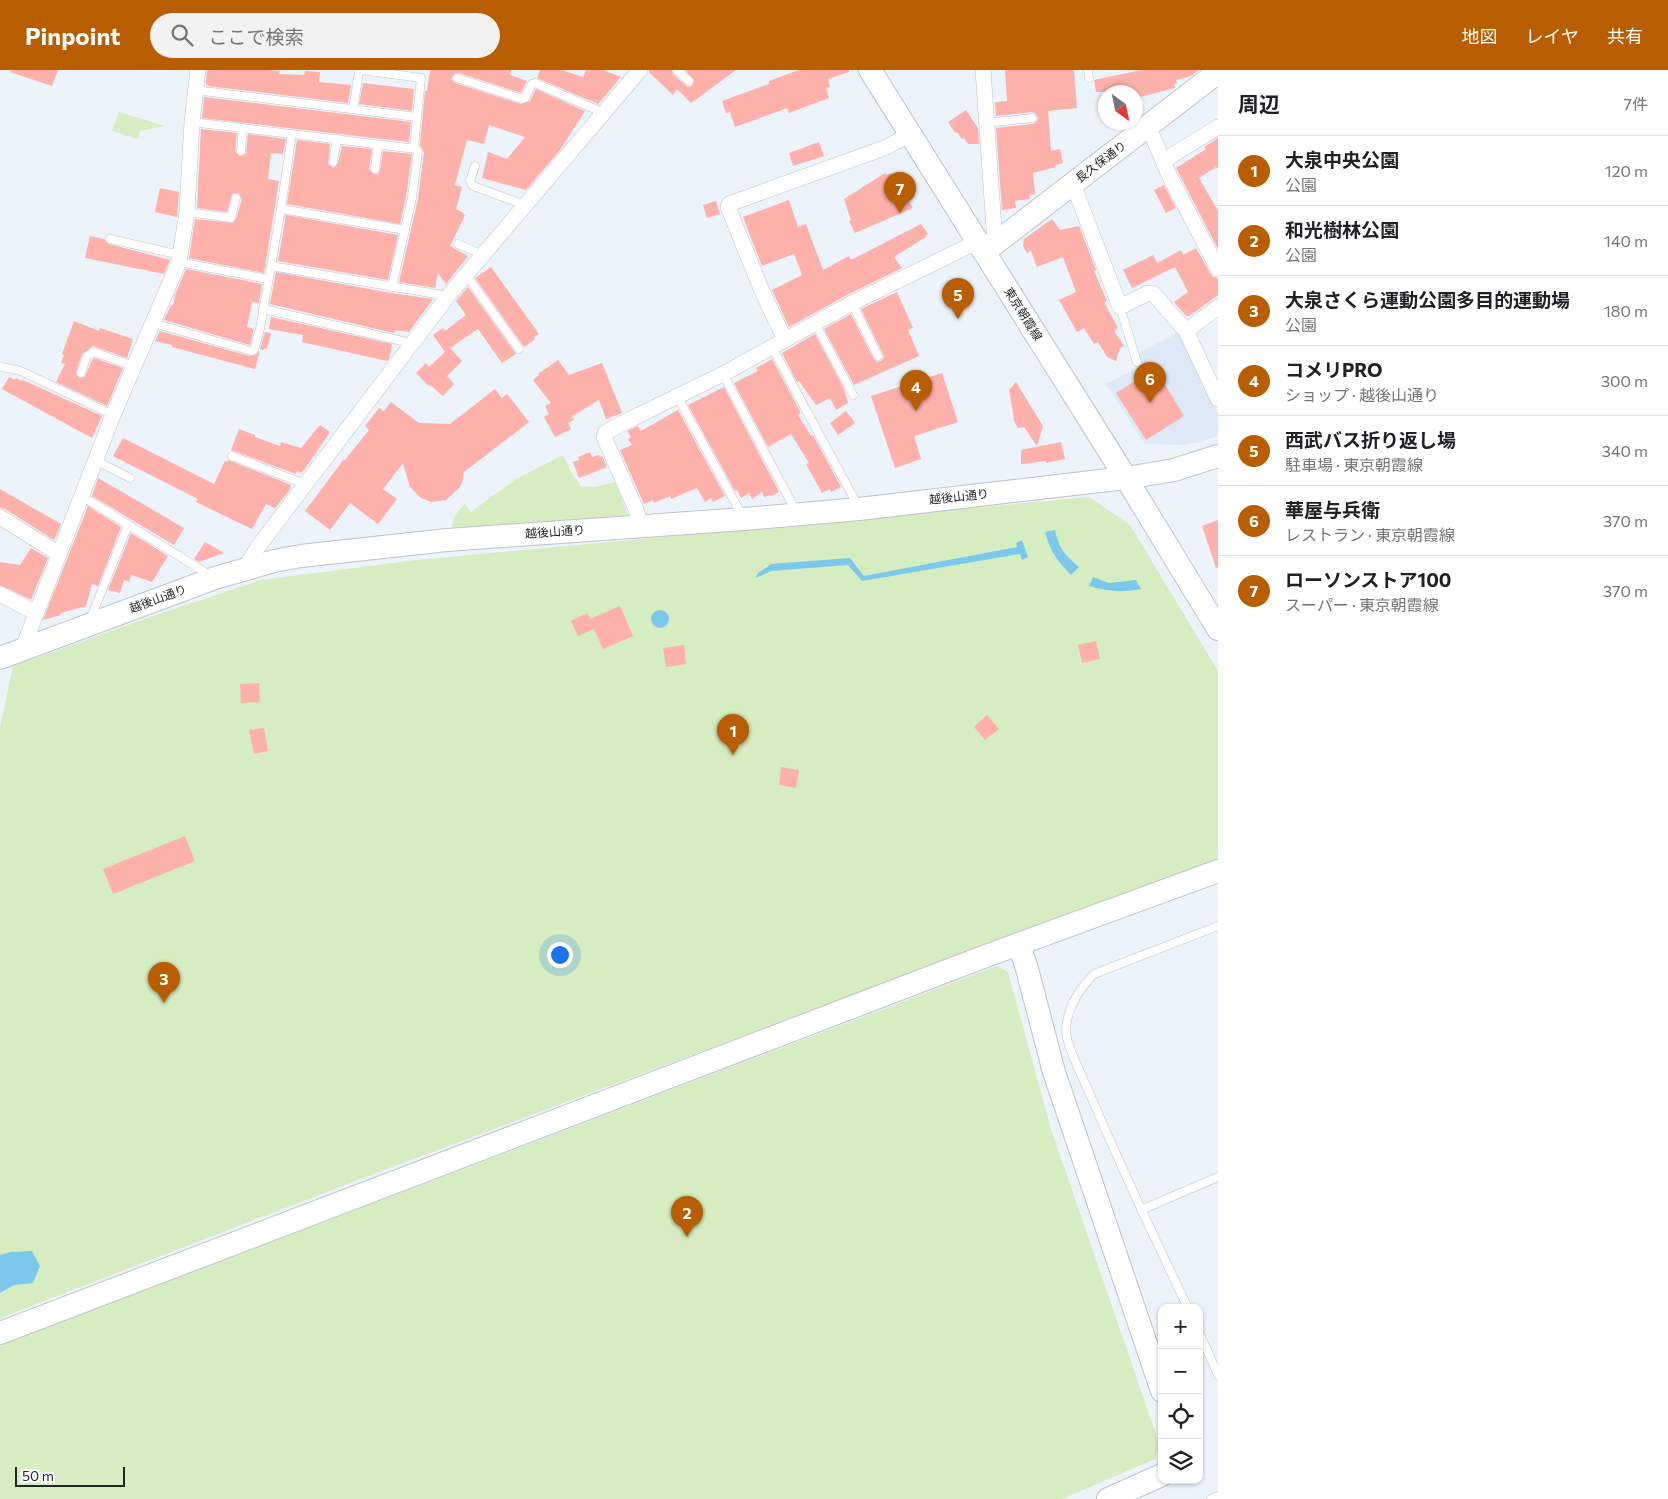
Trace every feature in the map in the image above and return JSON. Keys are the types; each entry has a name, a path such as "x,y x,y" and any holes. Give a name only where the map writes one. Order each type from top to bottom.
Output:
{"street":[{"path":"22,650 112,415 179,259 187,212 192,122 198,70"},
{"path":"244,569 305,484 448,296 640,70"},
{"name":"東京朝霞線","path":"870,70 910,134 986,246 1218,629"},
{"path":"640,526 637,512 604,435 633,418 723,374 852,303 986,246 986,124 983,70"},
{"name":"長久保通り","path":"986,246 1073,184 1218,72"},
{"path":"1148,126 1163,161 1218,269"},
{"path":"1163,161 1218,127"},
{"path":"779,344 762,291 728,207 729,204 887,147 910,134"},
{"path":"1073,184 1120,307 1151,292 1186,331 1218,399"},
{"path":"1186,331 1218,307"},
{"path":"1126,478 1174,470 1218,456"},
{"name":"越後山通り","path":"0,658 214,578 274,561 328,552 447,540 859,509 1126,478"},
{"path":"0,517 59,554"},
{"path":"0,594 36,613"},
{"path":"0,1332 1019,944 1218,871"},
{"path":"1019,944 1054,1072 1158,1379"},
{"path":"1108,1499 1158,1477"}],"lane":[{"path":"353,109 359,72 362,70 421,78 414,148"},
{"path":"677,70 689,82"},
{"path":"457,78 522,100 532,84 535,83 604,112"},
{"path":"195,90 416,117"},
{"path":"986,124 1032,118"},
{"path":"192,122 414,148 418,151 412,198 392,287"},
{"path":"241,151 243,128"},
{"path":"153,323 253,351 260,330 292,134"},
{"path":"334,162 337,139"},
{"path":"375,169 378,145"},
{"path":"475,166 470,181 472,186 525,205"},
{"path":"187,212 231,218 236,198"},
{"path":"281,210 405,230"},
{"path":"110,239 179,259 268,279"},
{"path":"458,244 483,255"},
{"path":"271,266 448,296"},
{"path":"466,275 519,349"},
{"path":"852,303 878,356"},
{"path":"1120,307 1136,362"},
{"path":"263,309 412,343"},
{"path":"815,323 853,395"},
{"path":"779,344 859,509"},
{"path":"81,373 87,356 94,352 134,366"},
{"path":"2,367 21,371 112,415"},
{"path":"723,374 798,514"},
{"path":"677,396 744,519"},
{"path":"232,456 305,484"},
{"path":"96,460 130,478"},
{"path":"82,496 214,578"},
{"path":"88,624 128,524"},
{"path":"1186,1304 1141,1210 1072,1052 1066,1031 1073,1001 1083,985 1094,974 1218,926"},
{"path":"1141,1210 1218,1177"},
{"path":"1203,1341 1218,1375"},
{"path":"1211,1499 1218,1496"}],"shaded area":[{"path":"1179,332 1207,387 1218,415 1218,436 1200,442 1181,445 1145,444 1106,384 1142,366 1138,353"}],"green space":[{"path":"119,112 165,126 140,131 138,139 112,131"},
{"path":"563,455 571,472 581,486 594,487 615,482 628,515 453,533 452,524 454,517 465,504 471,512 516,479"},
{"path":"1089,497 1130,525 1218,671 1218,859 389,1168 0,1318 0,728 13,666 261,580 416,560"},
{"path":"997,966 1008,972 1051,1129 1158,1440 1158,1451 1155,1459 1062,1499 0,1499 0,1345"}],"water":[{"path":"1055,530 1063,551 1079,567 1071,575 1055,556 1047,539 1045,532"},
{"path":"1022,540 1028,557 1022,560 1020,554 862,581 848,565 771,571 756,578 757,574 771,564 850,558 864,576 1017,547 1016,543"},
{"path":"1093,577 1109,583 1136,580 1141,589 1115,591 1089,586"},
{"path":"656,610 664,610 669,615 667,626 656,628 651,623 651,615"},
{"path":"32,1251 40,1266 33,1283 14,1285 0,1293 0,1255 11,1252"}],"building":[{"path":"11,70 58,70 52,86 10,72"},
{"path":"207,70 268,70 280,71 279,74 304,75 305,71 320,72 319,82 351,85 348,103 208,86 206,83"},
{"path":"430,70 511,70 510,75 527,81 521,93 459,73 454,74 451,79 455,83 521,104 530,101 536,89 585,111 560,150 526,190 482,178 488,152 507,159 525,137 489,125 484,144 467,140 455,185 462,187 456,209 465,215 450,246 468,256 446,284 438,273 435,288 399,282 418,199 424,152 420,145 425,91 427,91"},
{"path":"540,70 562,70 583,77 586,70 603,70 621,77 598,104 537,78"},
{"path":"649,70 672,70 673,74 688,87 693,85 694,80 685,70 736,70 691,103 677,89 673,95"},
{"path":"799,70 849,70 849,72 828,79 830,87 826,88 829,98 789,113 787,108 735,127 730,112 726,113 722,101 769,84 769,81"},
{"path":"1005,70 1074,70 1077,108 1048,111 1051,151 1060,149 1063,163 1055,165 1056,167 1033,173 1035,194 1029,195 1030,199 1015,201 1016,208 1002,210 996,128 1033,124 1038,118 1032,112 996,116 995,102 1007,101"},
{"path":"1142,70 1199,70 1191,76 1176,80 1175,88 1143,96 1143,85 1098,85 1098,92 1096,92 1094,80"},
{"path":"363,83 414,89 412,111 359,104"},
{"path":"204,97 411,122 409,142 202,118"},
{"path":"966,110 978,128 979,144 968,144 957,132 955,133 948,122"},
{"path":"201,129 237,133 235,151 240,156 246,154 248,134 286,139 283,154 271,153 268,179 279,181 264,273 189,258 195,219 233,223 242,199 238,193 232,194 227,212 197,208"},
{"path":"1218,138 1218,169 1216,167 1199,178 1218,211 1218,249 1176,168 1206,149 1204,147"},
{"path":"297,140 330,144 328,163 333,168 338,163 342,146 372,149 369,169 374,174 378,174 380,170 383,151 412,154 400,224 287,204"},
{"path":"819,142 824,156 793,166 789,153"},
{"path":"885,173 886,175 891,173 913,208 855,233 849,221 851,220 844,199"},
{"path":"1164,185 1176,208 1166,213 1154,190"},
{"path":"160,188 179,192 177,217 155,212"},
{"path":"789,200 798,227 806,224 823,270 849,256 851,260 921,224 928,234 894,257 902,268 847,295 789,327 772,290 802,275 794,254 762,266 743,217"},
{"path":"716,201 720,214 707,218 703,205"},
{"path":"286,215 398,235 388,280 278,261"},
{"path":"1052,219 1060,230 1079,226 1096,270 1094,271 1107,301 1104,302 1118,328 1114,331 1124,346 1120,348 1116,361 1107,357 1098,342 1094,344 1084,328 1077,332 1059,300 1076,292 1063,257 1037,267 1031,251 1027,253 1023,246 1024,239"},
{"path":"90,236 104,239 109,244 170,260 164,274 85,258"},
{"path":"1196,248 1210,273 1213,277 1218,278 1218,295 1189,316 1186,316 1174,302 1188,292 1175,267 1132,288 1123,270 1153,255 1157,263 1181,250 1183,255"},
{"path":"491,267 539,334 524,347 475,278"},
{"path":"186,269 262,284 259,303 252,302 247,327 254,329 250,345 164,320 171,305 173,306 175,295"},
{"path":"276,272 433,299 409,332 395,330 394,333 270,304"},
{"path":"468,287 516,354 502,363 478,329 450,348 462,361 447,376 454,384 443,396 416,373 426,363 429,367 445,352 433,335 443,328 445,331 466,315 456,301"},
{"path":"897,292 913,328 908,330 919,356 854,385 824,329 851,314 873,358 877,362 881,361 884,357 883,354 861,309"},
{"path":"271,317 392,344 389,359 387,361 302,342 303,335 269,329"},
{"path":"74,321 99,331 100,328 133,339 127,358 93,346 82,354 76,372 79,378 85,377 94,358 123,368 107,406 56,382 65,364 61,363 64,355 62,354"},
{"path":"160,331 249,356 256,355 260,351 255,369 155,341"},
{"path":"265,332 271,333 267,349 264,348 264,350 260,349"},
{"path":"815,334 844,389 848,403 836,410 830,398 816,405 799,381 797,382 782,353"},
{"path":"772,359 801,413 798,415 811,436 813,435 841,487 831,492 830,489 822,493 806,464 809,463 791,434 768,447 734,383 758,371 756,368"},
{"path":"558,360 569,375 602,363 622,413 606,419 599,400 572,416 574,420 568,423 571,429 555,437 544,417 549,414 545,406 551,403 533,380 538,374"},
{"path":"1155,368 1184,416 1146,440 1116,393"},
{"path":"942,373 958,422 914,436 921,459 895,468 871,396"},
{"path":"9,377 15,380 16,378 23,380 102,416 92,438 2,389"},
{"path":"1016,382 1043,426 1037,446 1024,427 1018,428 1013,419 1009,390"},
{"path":"724,387 779,492 771,496 764,497 762,492 752,499 749,493 741,498 737,490 735,491 688,405"},
{"path":"495,389 502,398 507,394 529,422 464,472 459,488 446,500 431,502 421,498 410,487 403,463 383,489 397,499 378,524 350,503 330,530 305,511 344,459 369,430 365,426 379,408 384,411 391,402 419,423 450,424"},
{"path":"678,410 725,496 713,502 711,498 705,502 697,488 671,499 670,496 654,503 653,500 644,504 620,450 632,445 628,439 631,437 627,431 638,426 641,431"},
{"path":"846,411 855,423 838,435 830,423"},
{"path":"320,425 330,432 301,473 297,471 296,474 231,450 239,429 280,446 281,442 301,448"},
{"path":"123,438 214,484 225,461 227,462 228,460 291,485 289,491 275,508 266,504 252,529 196,502 198,499 113,456"},
{"path":"1061,442 1065,459 1046,463 1046,461 1021,464 1021,450"},
{"path":"590,452 592,457 602,456 607,467 579,478 573,462 579,460 578,457"},
{"path":"98,478 184,528 174,545 92,496"},
{"path":"0,489 61,524 54,540 5,509 0,508"},
{"path":"88,506 121,527 98,586 92,584 86,606 43,620"},
{"path":"1218,520 1218,567 1216,568 1202,526"},
{"path":"131,533 168,556 152,582 131,575 129,582 124,580 120,593 108,590"},
{"path":"205,542 224,553 199,562 194,559"},
{"path":"31,548 48,558 31,600 0,585 0,562 20,565"},
{"path":"620,606 633,636 603,649 594,629 578,636 571,621 588,613 590,619"},
{"path":"1096,641 1100,659 1082,663 1078,645"},
{"path":"684,645 686,664 666,667 663,648"},
{"path":"259,683 260,702 241,703 240,684"},
{"path":"987,715 999,729 985,740 974,727"},
{"path":"264,728 268,751 254,754 249,730"},
{"path":"781,767 799,770 796,788 779,785"},
{"path":"185,836 195,861 113,894 103,869"}],"place":[{"name":"ローソンストア100","path":"900,213"},
{"name":"西武バス折り返し場","path":"958,319"},
{"name":"華屋与兵衛","path":"1150,403"},
{"name":"コメリPRO","path":"916,411"},
{"name":"大泉中央公園","path":"733,755"},
{"name":"大泉さくら運動公園多目的運動場","path":"164,1003"},
{"name":"和光樹林公園","path":"687,1237"}]}
